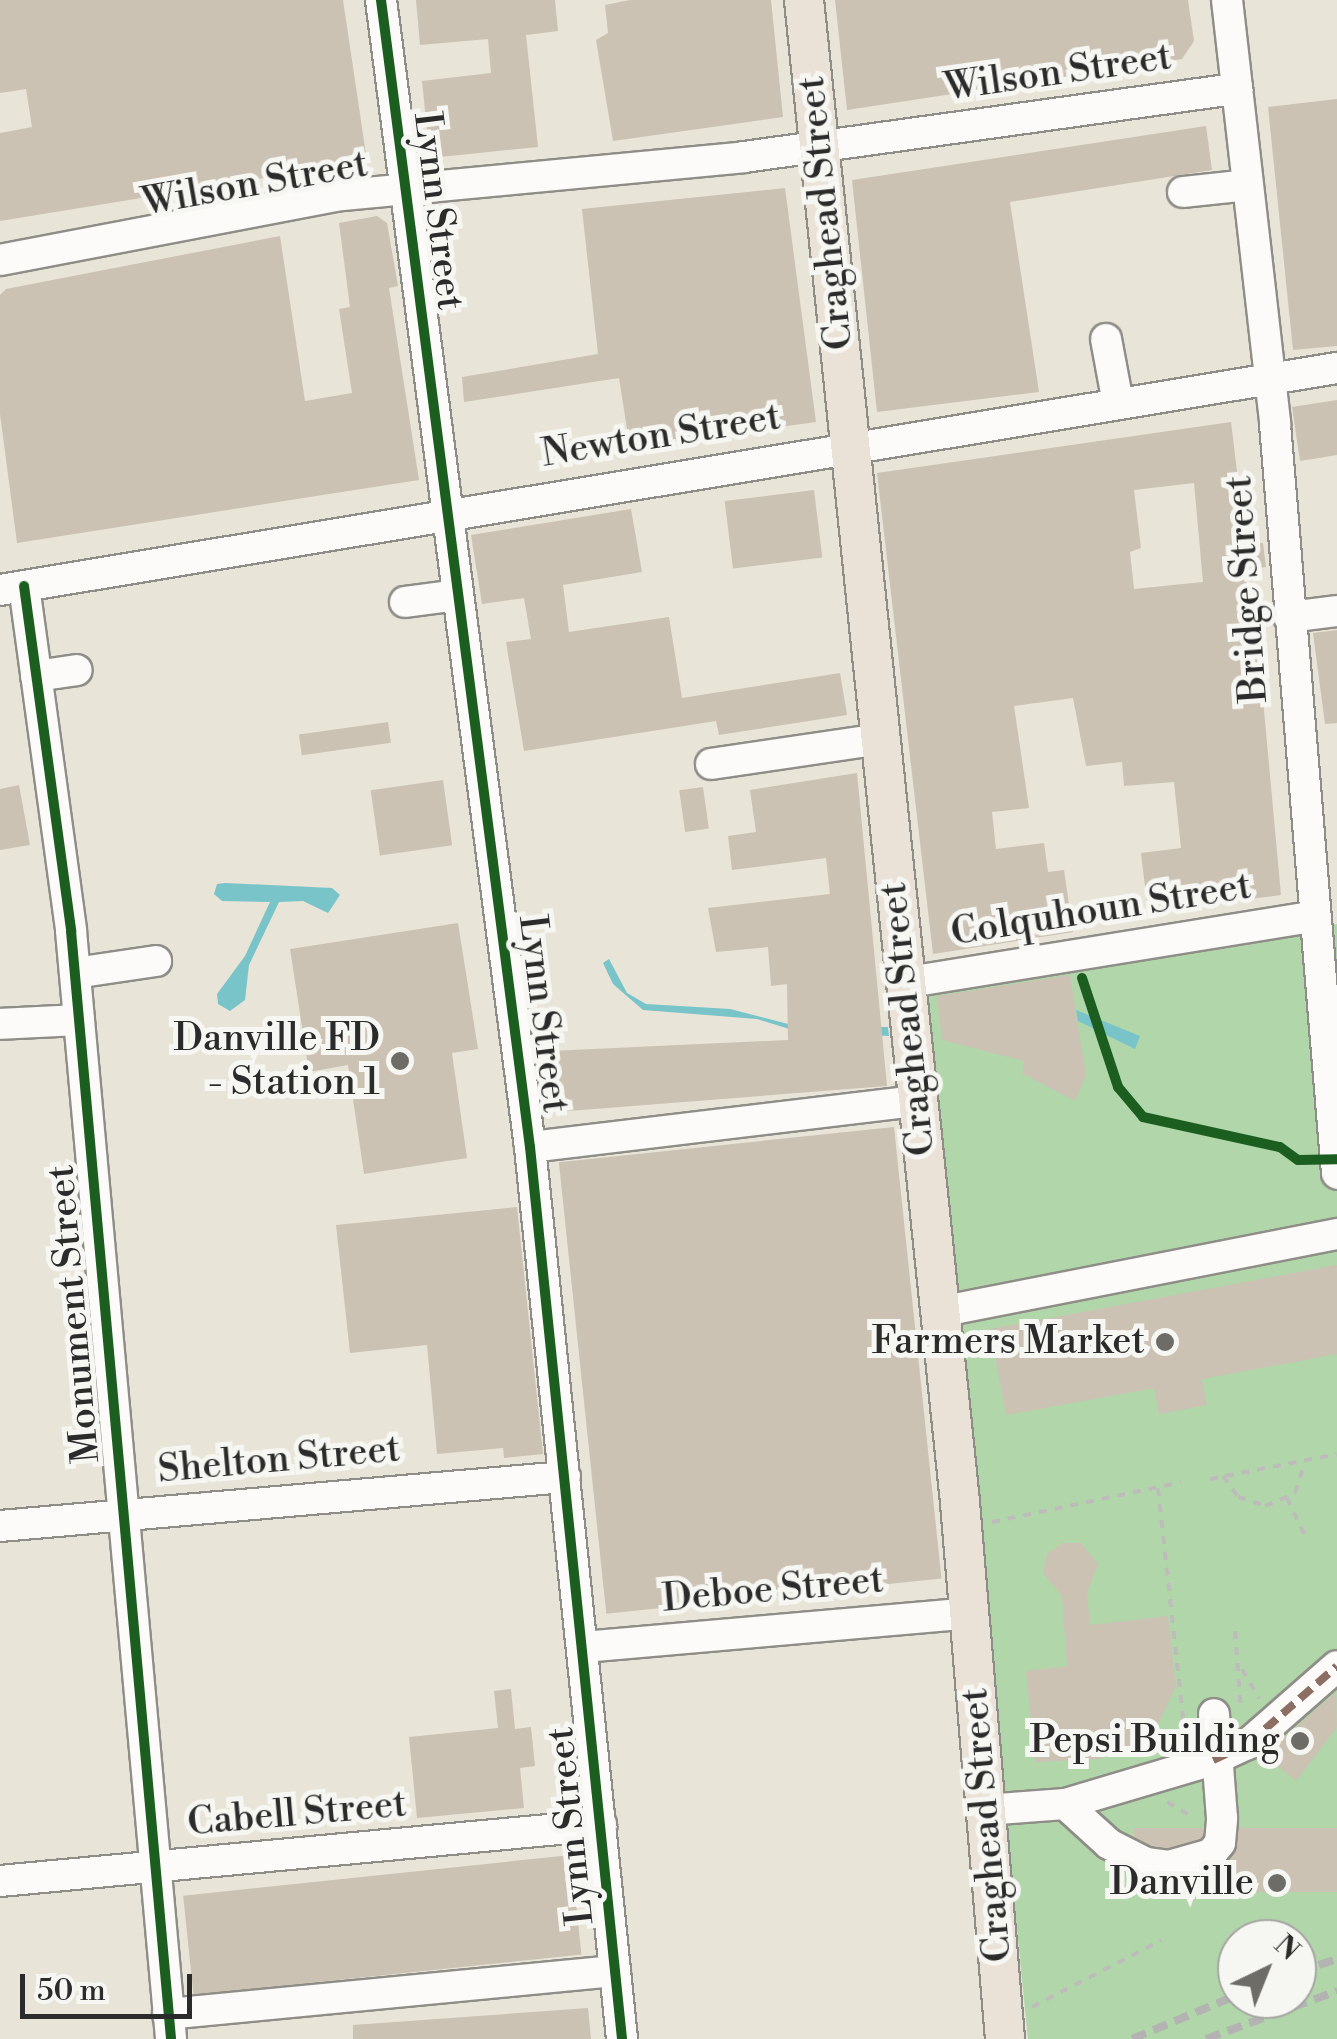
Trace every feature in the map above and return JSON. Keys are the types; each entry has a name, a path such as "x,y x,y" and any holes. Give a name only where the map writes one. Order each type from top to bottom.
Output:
{"main road":[{"name":"Craghead Street","path":"804,0 939,1312 1005,2039"}],"street":[{"name":"Lynn Street","path":"381,0 530,1147 622,2039"},
{"name":"Bridge Street","path":"1226,0 1270,379 1311,917 1330,1040 1337,1172"},
{"name":"Wilson Street","path":"0,260 334,196 820,147 1237,89"},
{"path":"1182,192 1248,185"},
{"path":"1106,339 1118,403"},
{"name":"Newton Street","path":"12,588 849,445 1337,368"},
{"name":"Monument Street","path":"12,588 36,676 75,973 169,2026"},
{"path":"405,602 458,595"},
{"path":"1289,617 1337,611"},
{"path":"36,676 77,670"},
{"path":"711,764 880,739"},
{"name":"Colquhoun Street","path":"904,983 1311,917"},
{"path":"75,973 156,962"},
{"path":"0,1024 79,1020"},
{"path":"530,1147 916,1101"},
{"path":"939,1312 1337,1234"},
{"name":"Shelton Street","path":"0,1526 565,1477"},
{"name":"Deboe Street","path":"584,1646 968,1613"},
{"path":"985,1810 1065,1804 1213,1760 1259,1735 1337,1666"},
{"path":"1065,1804 1108,1844 1146,1864 1194,1861 1211,1854 1222,1836 1213,1760 1214,1714"},
{"name":"Cabell Street","path":"0,1881 601,1825"},
{"path":"169,2026 615,1970"}],"path":[{"path":"1210,1479 1337,1454"},
{"path":"1224,1476 1249,1502 1265,1506 1287,1498 1303,1478 1305,1460"},
{"path":"992,1522 1181,1482"},
{"path":"1158,1488 1183,1718 1179,1738 1165,1750"},
{"path":"1287,1498 1308,1540"},
{"path":"1235,1631 1259,1735"},
{"path":"1242,1669 1259,1735"},
{"path":"1162,1800 1222,1836"},
{"path":"1035,2006 1162,1940"}],"green space":[{"path":"1337,924 1337,2039 1028,2039 923,992"}],"water":[{"path":"217,884 332,888 340,895 328,913 303,901 279,902 249,965 245,1000 230,1011 218,1004 217,994 245,956 270,902 222,901 214,894"},
{"path":"609,959 627,993 646,1004 730,1009 800,1027 888,1027 889,1036 799,1032 757,1019 643,1010 613,984 603,963"},
{"path":"1076,1010 1140,1036 1135,1049 1078,1021"}],"building":[{"path":"0,0 343,0 367,161 0,221 0,133 32,127 26,89 0,93"},
{"path":"416,0 555,0 558,31 526,35 538,147 430,158 422,81 491,73 488,39 420,45"},
{"path":"630,0 771,0 783,117 613,141 596,40 608,33 605,5"},
{"path":"835,0 1188,0 1194,41 1182,59 847,110"},
{"path":"1337,99 1337,346 1293,350 1268,107"},
{"path":"1206,126 1212,170 1010,202 1039,392 877,412 852,180"},
{"path":"785,188 816,422 630,448 619,378 464,402 462,377 598,354 582,209"},
{"path":"377,216 387,223 398,286 389,288 419,480 17,543 0,414 0,295 6,289 280,236 305,401 352,393 339,309 350,307 339,223"},
{"path":"1337,400 1337,455 1300,461 1292,407"},
{"path":"1231,422 1246,545 1263,543 1266,567 1251,569 1281,895 1148,912 1141,853 1181,848 1174,782 1124,786 1122,762 1086,766 1073,698 1014,706 1029,808 992,812 996,849 1044,843 1048,872 1064,870 1073,932 933,954 877,473","holes":["1194,483 1203,582 1134,589 1130,552 1141,548 1134,490"]},
{"path":"814,490 822,557 733,568 725,501"},
{"path":"631,509 642,572 563,585 569,632 669,617 682,698 840,673 847,715 719,735 716,721 524,751 506,642 531,639 524,598 482,604 471,535"},
{"path":"1337,630 1337,723 1325,724 1313,633"},
{"path":"388,722 391,743 302,755 299,735"},
{"path":"857,773 887,1086 556,1112 550,1051 788,1040 787,984 771,986 768,947 716,952 708,908 830,894 826,858 732,870 728,836 756,832 750,790"},
{"path":"443,780 452,845 380,856 371,790"},
{"path":"19,785 30,845 0,850 0,789"},
{"path":"703,787 709,829 685,832 679,790"},
{"path":"458,923 478,1049 452,1053 467,1158 364,1174 348,1065 309,1072 290,949"},
{"path":"1070,975 1086,1075 1075,1101 1022,1073 1024,1061 942,1040 937,996"},
{"path":"894,1127 941,1579 606,1614 559,1162"},
{"path":"517,1207 543,1454 504,1458 503,1448 437,1454 427,1345 350,1353 336,1225"},
{"name":"Farmers Market","path":"1337,1265 1337,1354 1202,1379 1207,1405 1159,1414 1154,1388 1006,1415 990,1329"},
{"path":"1062,1543 1081,1543 1098,1564 1087,1593 1090,1625 1168,1616 1176,1686 1148,1746 1100,1749 1101,1759 1035,1762 1026,1671 1067,1666 1062,1596 1043,1573 1047,1554"},
{"path":"511,1689 515,1729 531,1727 535,1766 520,1768 524,1808 417,1818 409,1737 498,1728 494,1691"},
{"name":"Pepsi Building","path":"1336,1692 1337,1727 1296,1781 1264,1755"},
{"path":"1134,1828 1337,1828 1337,1892 1134,1892"},
{"path":"571,1855 581,1954 194,1995 183,1896"},
{"path":"588,2008 591,2039 353,2039 353,2025"}],"railway":[{"path":"1317,1966 1337,1959"},
{"path":"1206,2039 1337,1991"},
{"path":"1132,2039 1217,2003"}],"marked path":[{"path":"1213,1760 1248,1744 1337,1666"}],"cycle path":[{"path":"381,0 530,1147 622,2039"},
{"path":"24,586 71,931 171,2039"},
{"path":"1082,978 1118,1087 1143,1117 1280,1147 1298,1160 1337,1159"}],"place":[{"name":"Danville FD - Station 1","path":"400,1061"},
{"name":"Farmers Market","path":"1165,1342"},
{"name":"Pepsi Building","path":"1300,1741"},
{"name":"Danville","path":"1277,1883"}]}
